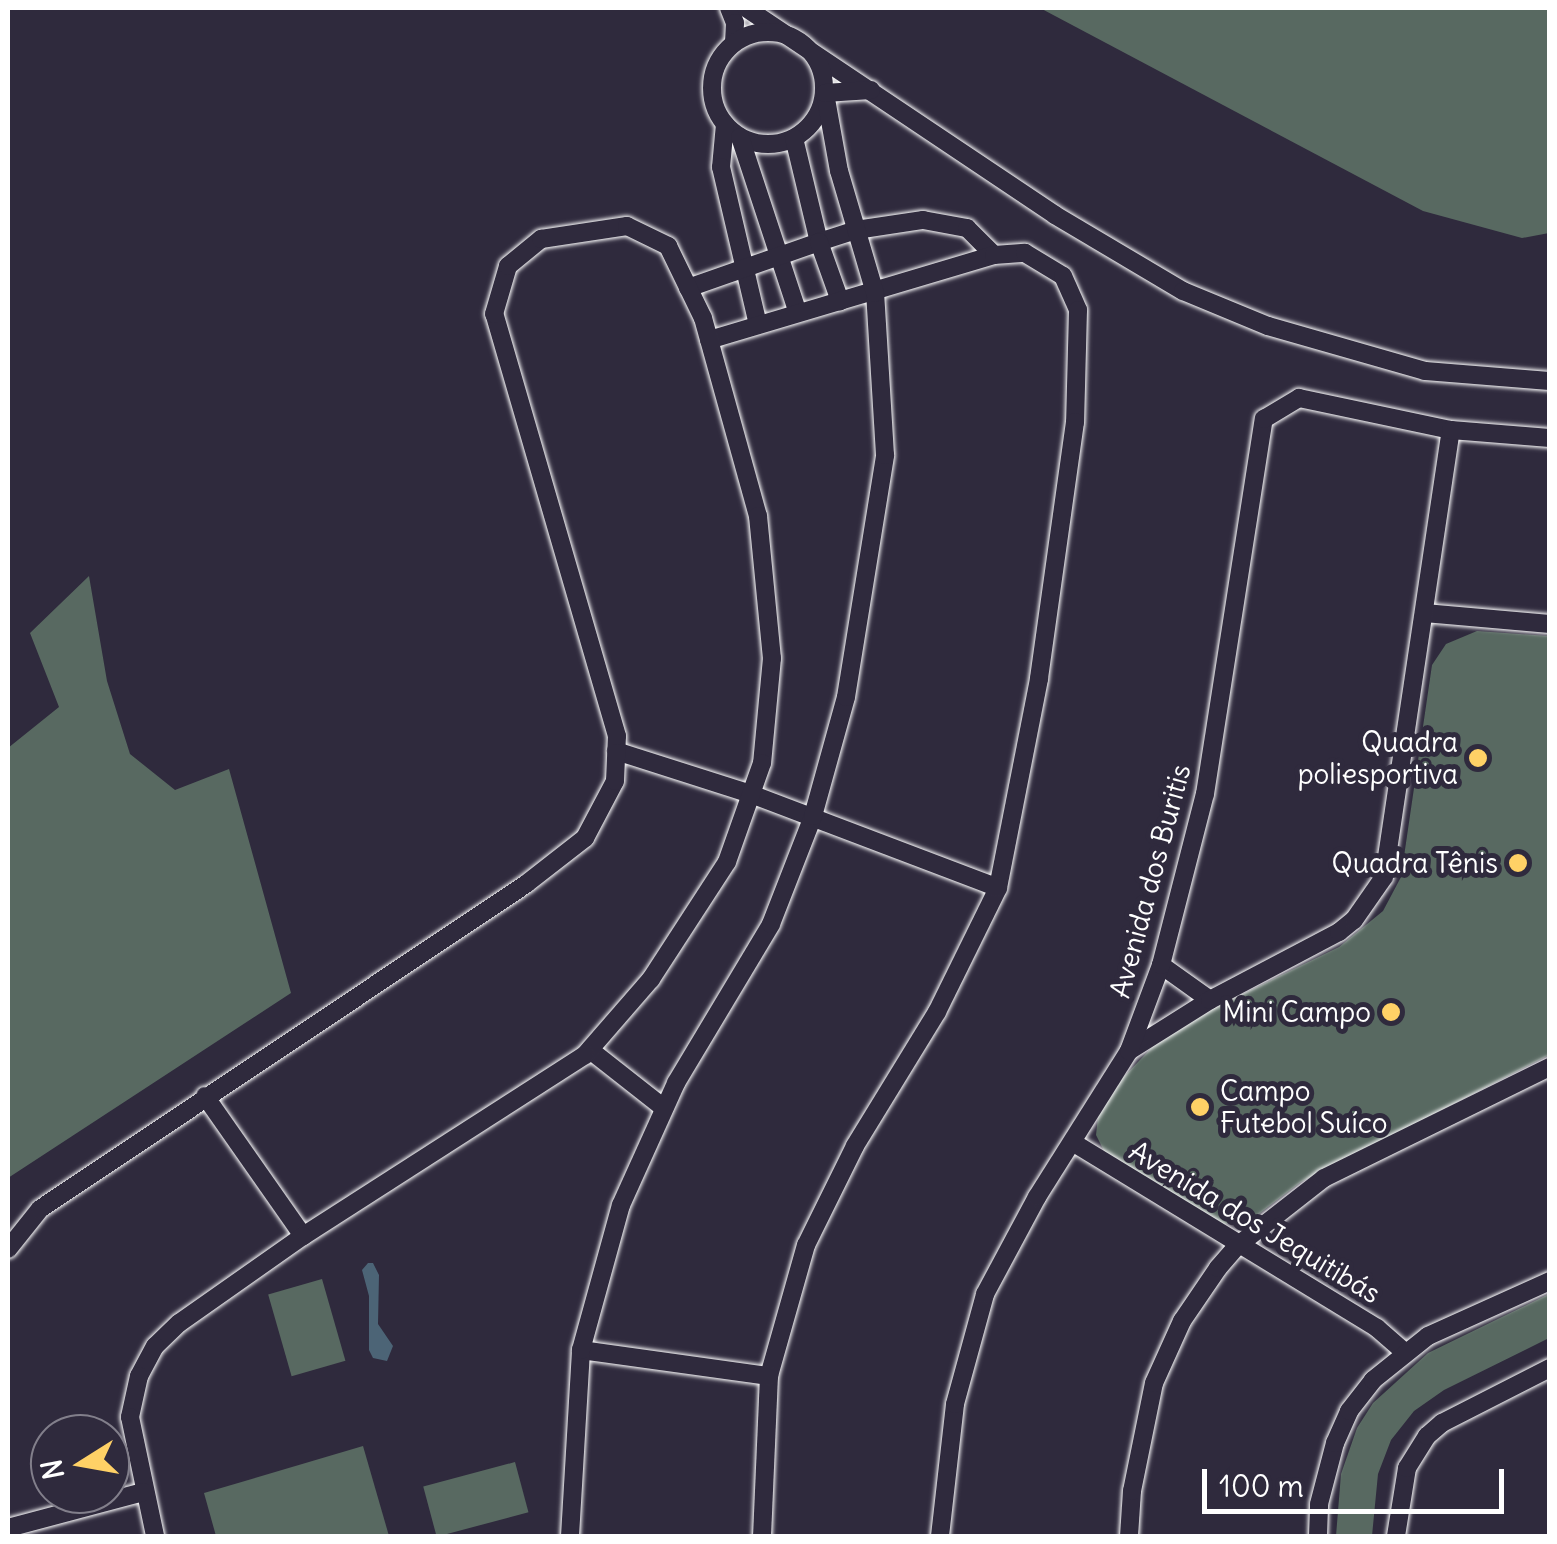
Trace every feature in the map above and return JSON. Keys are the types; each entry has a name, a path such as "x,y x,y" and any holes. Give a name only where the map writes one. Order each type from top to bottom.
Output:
{"street":[{"path":"729,8 735,23 734,43"},
{"path":"746,8 1055,215 1183,290 1268,326 1425,372 1550,382"},
{"path":"570,1536 580,1350 621,1205 664,1108 771,924 813,816 846,696 885,455 874,293 839,171 825,92 815,56 802,42 768,31 734,43 722,56 712,90 760,196 798,312"},
{"path":"825,92 871,90"},
{"path":"732,130 758,144 794,138 810,127 825,92"},
{"path":"732,130 721,167 758,325"},
{"path":"794,138 819,242 840,302"},
{"path":"688,288 856,230 923,220 967,228 994,256"},
{"path":"8,1250 40,1209 526,884 585,838 615,781 617,736 494,314 508,266 541,239 627,226 668,246 709,340 758,516 770,640 762,763 726,862 651,979 590,1050 303,1236 178,1323 155,1346 139,1376 130,1416 155,1536"},
{"path":"709,340 874,293 929,272 994,256 1025,253 1063,276 1078,310 1075,422 1040,680 998,888 936,1012 855,1146 806,1245 768,1376 762,1536"},
{"name":"Avenida dos Buritis","path":"940,1536 955,1404 985,1294 1037,1197 1129,1051 1161,965 1214,745 1258,437 1264,419 1299,398 1451,430"},
{"path":"1129,1051 1210,1000 1338,932 1374,895 1384,877 1391,839 1451,430 1550,438"},
{"path":"1425,614 1550,624"},
{"path":"616,752 813,816 998,888"},
{"path":"1161,965 1210,1000"},
{"path":"590,1050 664,1108"},
{"path":"1129,1536 1132,1491 1154,1383 1182,1321 1237,1246 1324,1178 1550,1066"},
{"path":"205,1096 303,1236"},
{"name":"Avenida dos Jequitibás","path":"1074,1143 1377,1328 1405,1352"},
{"path":"1318,1536 1319,1504 1335,1442 1349,1411 1373,1380 1428,1336 1550,1281"},
{"path":"580,1350 768,1376"},
{"path":"1396,1536 1406,1468 1416,1449 1442,1423 1550,1368"},
{"path":"8,1528 143,1492"}],"green space":[{"path":"1040,8 1549,8 1549,233 1522,238 1423,211"},
{"path":"89,576 107,681 130,754 175,790 229,769 291,993 8,1178 8,748 59,707 30,633"},
{"path":"1477,631 1549,636 1549,1055 1301,1182 1251,1220 1224,1224 1107,1157 1096,1135 1098,1117 1116,1085 1158,1041 1183,1023 1339,947 1383,911 1401,877 1432,665 1446,644"},
{"path":"322,1279 345,1361 292,1376 268,1294"},
{"path":"1549,1294 1549,1338 1444,1390 1414,1411 1391,1440 1378,1474 1372,1536 1336,1536 1341,1474 1357,1428 1373,1403 1428,1353"},
{"path":"363,1446 389,1536 216,1536 204,1493"},
{"path":"515,1462 528,1512 436,1536 423,1487"}],"water":[{"path":"373,1263 379,1275 378,1324 393,1346 387,1361 373,1358 369,1350 369,1296 362,1270"}],"place":[{"name":"Quadra poliesportiva","path":"1478,758"},
{"name":"Quadra Tênis","path":"1518,863"},
{"name":"Mini Campo","path":"1391,1012"},
{"name":"Campo Futebol Suíco","path":"1200,1107"}]}
